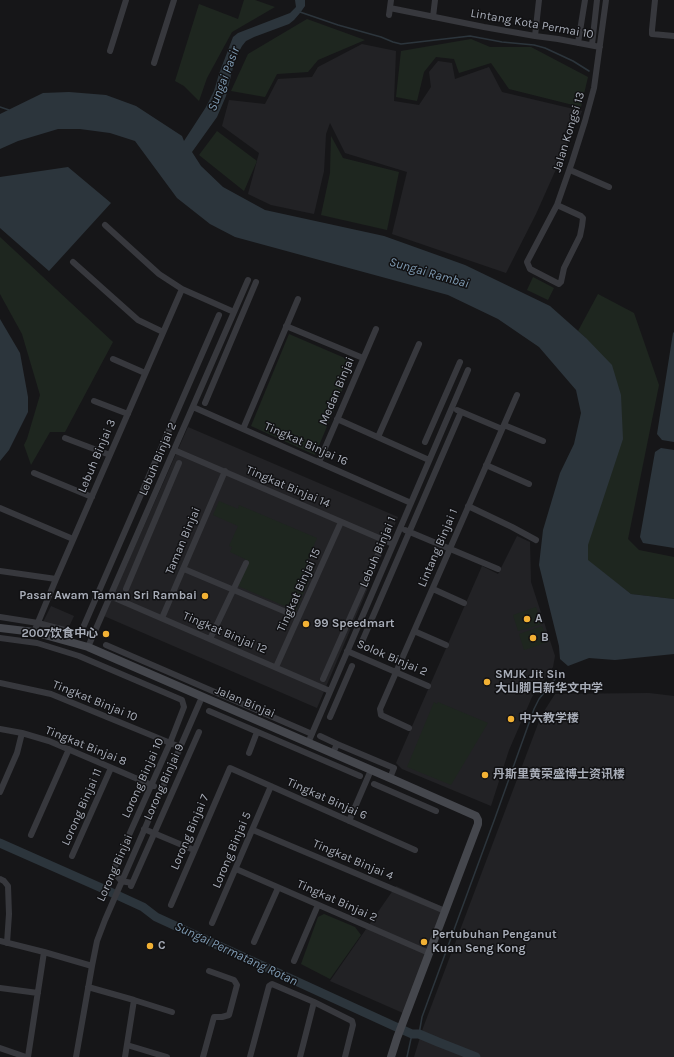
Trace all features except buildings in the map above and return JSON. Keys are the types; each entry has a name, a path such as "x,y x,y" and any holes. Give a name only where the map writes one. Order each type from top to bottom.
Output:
{"street":[{"path":"110,51 126,0"},
{"path":"154,63 174,0"},
{"name":"Lintang Kota Permai 10","path":"391,0 390,11 433,17 600,47"},
{"path":"433,17 435,0"},
{"path":"535,36 539,0"},
{"path":"578,43 585,0"},
{"path":"592,45 597,0"},
{"name":"Jalan Kongsi 13","path":"557,205 583,218 580,236 564,268 561,282 559,284 530,270 527,262 557,205 586,121 594,88 606,0"},
{"path":"655,0 652,34 674,36"},
{"path":"570,170 609,187"},
{"path":"105,224 159,274 182,289 234,312"},
{"path":"73,262 138,320 163,332"},
{"name":"Lebuh Binjai 2","path":"88,647 248,280"},
{"path":"205,403 256,282"},
{"name":"Lebuh Binjai 3","path":"34,632 182,289"},
{"path":"243,429 298,298"},
{"name":"Lebuh Binjai 2","path":"38,622 76,632 82,630 219,315"},
{"path":"286,326 363,358"},
{"name":"Medan Binjai","path":"319,462 376,329"},
{"path":"213,330 223,336"},
{"path":"378,437 419,344"},
{"path":"113,359 145,373"},
{"path":"425,442 460,362"},
{"name":"Lebuh Binjai 1","path":"308,742 468,370"},
{"name":"Lintang Binjai 1","path":"409,728 381,715 380,709 517,395"},
{"path":"94,401 128,414"},
{"name":"Tingkat Binjai 16","path":"192,407 411,502"},
{"path":"452,408 543,441"},
{"name":"Lebuh Binjai 1","path":"361,644 460,412"},
{"path":"338,419 429,460"},
{"path":"431,427 441,432"},
{"path":"65,438 110,456"},
{"name":"Tingkat Binjai 14","path":"174,450 393,544"},
{"path":"126,589 179,464"},
{"path":"486,465 529,484"},
{"name":"Taman Binjai","path":"162,618 224,472"},
{"path":"34,473 92,497"},
{"path":"162,476 172,480"},
{"path":"468,506 536,540"},
{"path":"0,508 73,539"},
{"name":"Tingkat Binjai 15","path":"276,668 341,522"},
{"path":"400,528 498,569"},
{"path":"323,679 380,550"},
{"path":"210,639 246,563"},
{"path":"372,566 382,571"},
{"path":"184,569 298,617"},
{"path":"0,571 56,579"},
{"path":"121,571 132,576"},
{"path":"433,589 464,603"},
{"name":"Tingkat Binjai 12","path":"110,596 330,691"},
{"path":"0,617 38,622"},
{"name":"Jalan Binjai","path":"0,628 34,632 88,647 476,816 478,824 446,911"},
{"path":"414,631 446,645"},
{"path":"0,638 37,643 79,656 162,691 166,681"},
{"path":"54,648 56,638"},
{"path":"106,645 312,734"},
{"path":"115,659 118,650"},
{"name":"Solok Binjai 2","path":"347,651 428,686"},
{"path":"330,662 347,677"},
{"path":"330,717 352,666"},
{"name":"Tingkat Binjai 10","path":"0,683 51,694 180,747"},
{"name":"Lorong Binjai 10","path":"120,884 113,872 152,786 184,707 182,700 162,691"},
{"name":"Lorong Binjai","path":"76,1057 97,941 110,907 202,697"},
{"path":"210,711 360,776"},
{"path":"230,720 234,711"},
{"path":"271,726 275,718"},
{"name":"Tingkat Binjai 8","path":"0,729 22,733 49,741 161,789"},
{"name":"Lorong Binjai 9","path":"120,884 132,884 199,732"},
{"path":"249,753 258,732"},
{"path":"0,792 17,752 22,733"},
{"path":"320,736 394,768 390,778"},
{"path":"333,753 337,744"},
{"path":"32,836 69,749"},
{"path":"176,755 186,759"},
{"path":"339,767 342,757"},
{"name":"Lorong Binjai 11","path":"72,856 111,768"},
{"name":"Tingkat Binjai 6","path":"230,768 415,850"},
{"name":"Lorong Binjai 7","path":"171,904 230,768"},
{"path":"349,821 371,770"},
{"path":"394,792 399,782"},
{"path":"374,784 436,811"},
{"name":"Lorong Binjai 5","path":"212,923 271,786"},
{"path":"156,802 166,806"},
{"path":"144,829 194,850"},
{"name":"Tingkat Binjai 4","path":"253,830 446,911"},
{"name":"Tingkat Binjai 2","path":"236,869 430,953"},
{"path":"0,879 8,886 8,943"},
{"path":"254,942 278,888"},
{"path":"294,961 318,905"},
{"path":"391,1057 446,911"},
{"path":"0,941 92,966"},
{"path":"0,1048 27,1057 44,952"},
{"path":"203,1057 214,1017 229,1015 237,985 234,980 209,971"},
{"path":"250,1057 270,984 274,984 350,1019 353,1025 345,1057"},
{"path":"88,987 172,1012"},
{"path":"0,988 38,993"},
{"path":"125,1057 134,1000"},
{"path":"300,1057 314,1002"},
{"path":"127,1045 167,1057"}],"shaded area":[{"path":"244,0 255,0 275,7 232,32 207,78 199,101 184,86 175,81 199,4 238,19"},
{"path":"307,19 365,40 318,60 308,72 277,74 265,97 231,91 248,54"},
{"path":"471,39 490,47 531,47 588,77 581,107 509,89 491,63 459,73 454,59 436,57 424,72 417,101 396,97 401,51"},
{"path":"362,44 396,51 394,101 419,105 431,87 429,72 438,61 452,63 455,79 489,67 502,92 582,111 536,214 506,273 392,234 407,172 345,153 330,123 326,134 324,171 314,214 271,205 248,194 259,153 222,126 229,100 265,104 278,79 312,77 318,67"},
{"path":"217,131 257,161 244,191 199,155"},
{"path":"331,136 343,158 399,172 387,230 321,215 330,173"},
{"path":"0,237 113,342 65,432 50,432 31,465 24,445 40,395 22,334 0,294"},
{"path":"533,277 554,288 548,300 527,290"},
{"path":"598,294 634,313 659,385 628,539 639,550 674,557 674,599 631,594 588,561 586,338 578,331"},
{"path":"289,334 354,362 315,455 251,426"},
{"path":"188,427 398,517 317,708 104,616"},
{"path":"219,501 238,509 239,505 317,538 307,562 315,566 296,611 238,586 249,561 230,552 232,547 229,546 238,526 213,515"},
{"name":"SMJK Jit Sin 大山脚日新华文中学","path":"517,536 530,542 531,582 555,656 553,667 532,697 509,750 491,806 402,769 396,763 482,566 498,574"},
{"path":"51,606 74,616 68,629 43,622"},
{"name":"A","path":"536,607 542,624 518,631 513,615"},
{"name":"B","path":"542,626 548,642 524,650 519,634"},
{"path":"649,693 674,696 674,1057 414,1057 423,1028 541,716 555,694"},
{"path":"434,702 437,704 438,702 488,723 451,785 407,767"},
{"path":"396,886 445,908 403,1013 330,981"},
{"path":"324,914 355,927 361,935 330,979 301,964 318,917"}],"water":[{"path":"295,0 305,0 305,6 294,20 289,24 246,41 242,46 235,59 226,96 217,117 192,152 201,166 223,187 265,210 384,236 465,265 550,306 586,338 612,365 621,395 623,439 588,545 588,560 631,594 674,599 674,654 615,660 589,658 568,666 560,659 559,646 539,565 543,530 560,473 574,444 581,413 576,390 539,347 498,319 448,295 235,237 210,224 177,198 135,141 110,133 80,129 58,129 18,141 0,149 0,114 43,93 69,92 106,95 136,106 182,136 184,141 206,107 214,91 233,37 238,33 290,13 296,7"},
{"path":"68,167 111,203 49,271 0,228 0,177"},
{"path":"0,319 20,353 28,397 28,412 9,450 0,461"},
{"path":"674,332 674,442 662,440 657,434"},
{"path":"661,448 674,450 674,548 643,543 640,537 655,452"}],"waterway":[{"path":"300,12 401,44 470,36 502,42 534,45 545,48 573,61 589,71"},
{"path":"0,107 9,110"},
{"path":"419,1034 422,1017 534,709 539,699 560,673"},
{"name":"Sungai Permatang Rotan","path":"0,843 143,907 156,917 394,1026 412,1034 419,1034 476,1057"},
{"path":"407,1057 412,1034"}],"place":[{"name":"Pasar Awam Taman Sri Rambai","path":"205,596"},
{"name":"A","path":"527,619"},
{"name":"99 Speedmart","path":"306,624"},
{"name":"2007饮食中心","path":"106,634"},
{"name":"B","path":"533,638"},
{"name":"SMJK Jit Sin 大山脚日新华文中学","path":"487,682"},
{"name":"中六教学楼","path":"511,719"},
{"name":"丹斯里黄荣盛博士资讯楼","path":"485,775"},
{"name":"Pertubuhan Penganut Kuan Seng Kong","path":"424,942"},
{"name":"C","path":"150,946"}],"water label":[{"name":"Sungai Pasir","path":"224,79"},
{"name":"Sungai Rambai","path":"429,273"}]}
